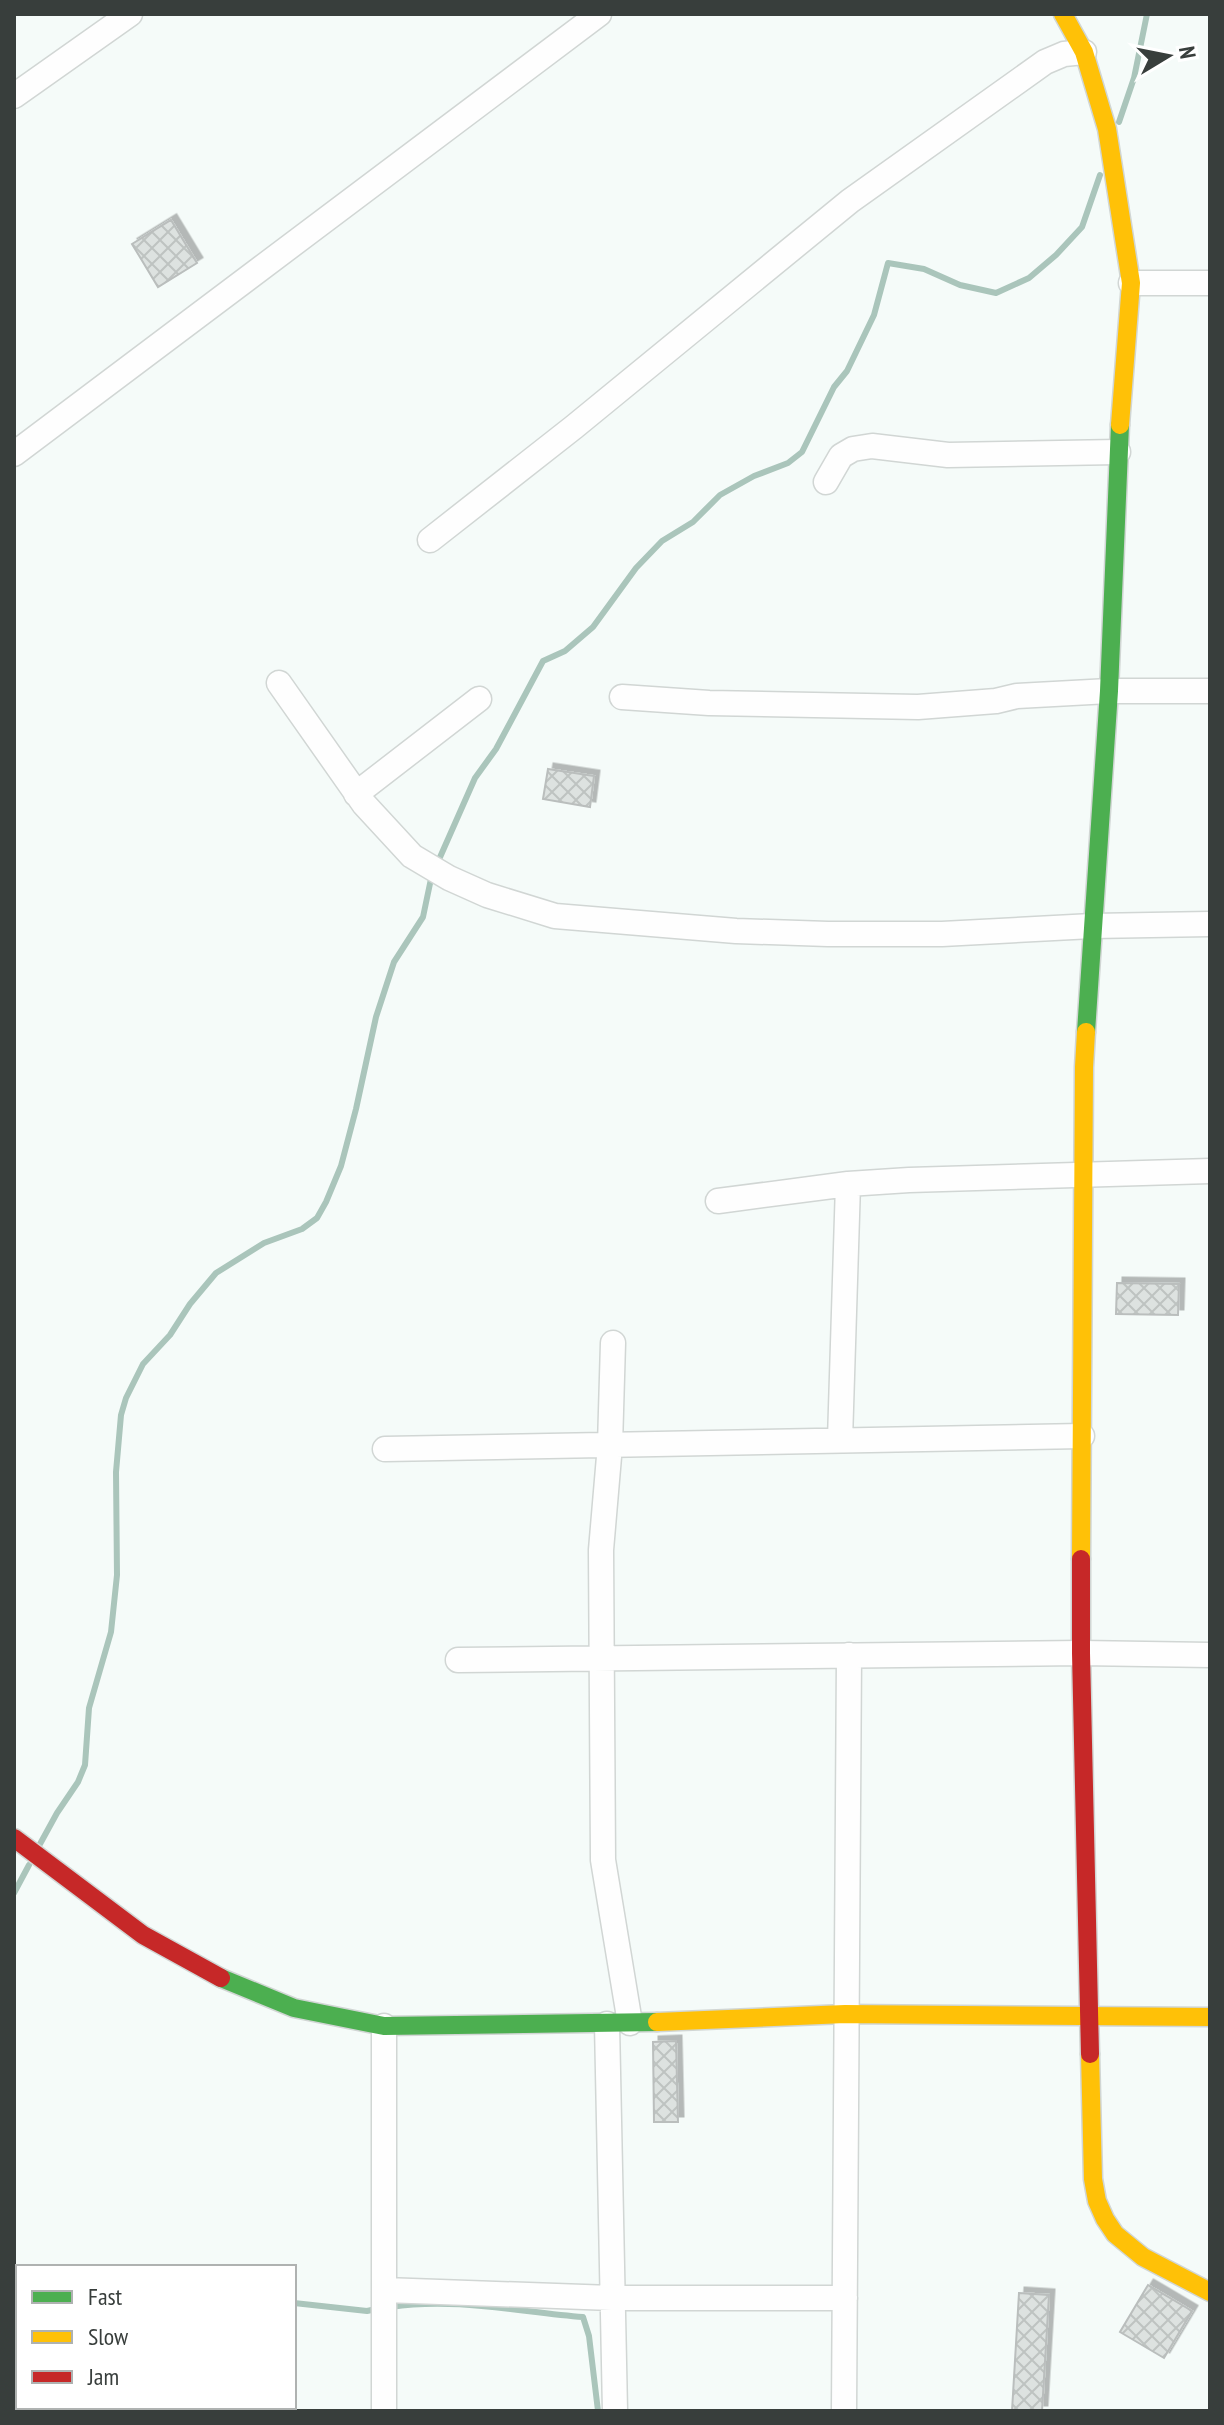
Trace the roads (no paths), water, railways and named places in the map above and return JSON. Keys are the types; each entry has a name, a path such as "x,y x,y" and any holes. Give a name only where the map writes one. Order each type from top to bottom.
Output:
{"street":[{"path":"14,96 130,14"},
{"path":"14,454 599,14"},
{"path":"1063,14 1084,52 1107,129 1131,283 1118,452 1109,691 1084,1067 1081,1653 1092,2157 1097,2200 1112,2232 1130,2250 1210,2292"},
{"path":"430,540 574,427 850,201 1045,62 1064,54 1084,52"},
{"path":"1131,283 1210,283"},
{"path":"826,482 841,456 853,449 872,446 948,455 1118,452"},
{"path":"279,683 356,794 412,856 449,878 487,895 555,916 828,934 942,934 1092,926 1210,924"},
{"path":"622,697 709,703 918,707 996,701 1017,696 1109,691 1210,691"},
{"path":"356,794 479,699"},
{"path":"718,1201 848,1184 1210,1171"},
{"path":"840,1440 848,1184"},
{"path":"613,1343 610,1445 601,1550 603,1860 618,2023 612,2298 615,2411"},
{"path":"385,1449 1082,1436"},
{"path":"458,1660 1081,1653 1210,1655"},
{"path":"844,2411 849,1655"},
{"path":"17,1840 143,1935 217,1976 294,2008 384,2026 618,2023 845,2014 1210,2017"},
{"path":"384,2026 384,2411"},
{"path":"384,2290 612,2298 845,2298"}],"waterway":[{"path":"1119,122 1134,78 1147,14"},
{"path":"437,864 475,778 496,749 543,661 565,651 593,627 636,568 662,541 693,522 720,495 754,476 788,463 802,452 874,315 888,263 924,269 960,285 996,293 1029,278 1082,227 1100,175"},
{"path":"40,1844 85,1765 89,1708 111,1632 117,1575 116,1472 121,1415 126,1398 143,1364 170,1335 190,1304 216,1273 264,1243 302,1229 317,1218 341,1166 376,1017 394,962 423,917 432,874"},
{"path":"14,1893 29,1865"},
{"path":"296,2303 367,2311 376,2309"},
{"path":"391,2307 463,2304 583,2317 589,2336 598,2411"}]}
